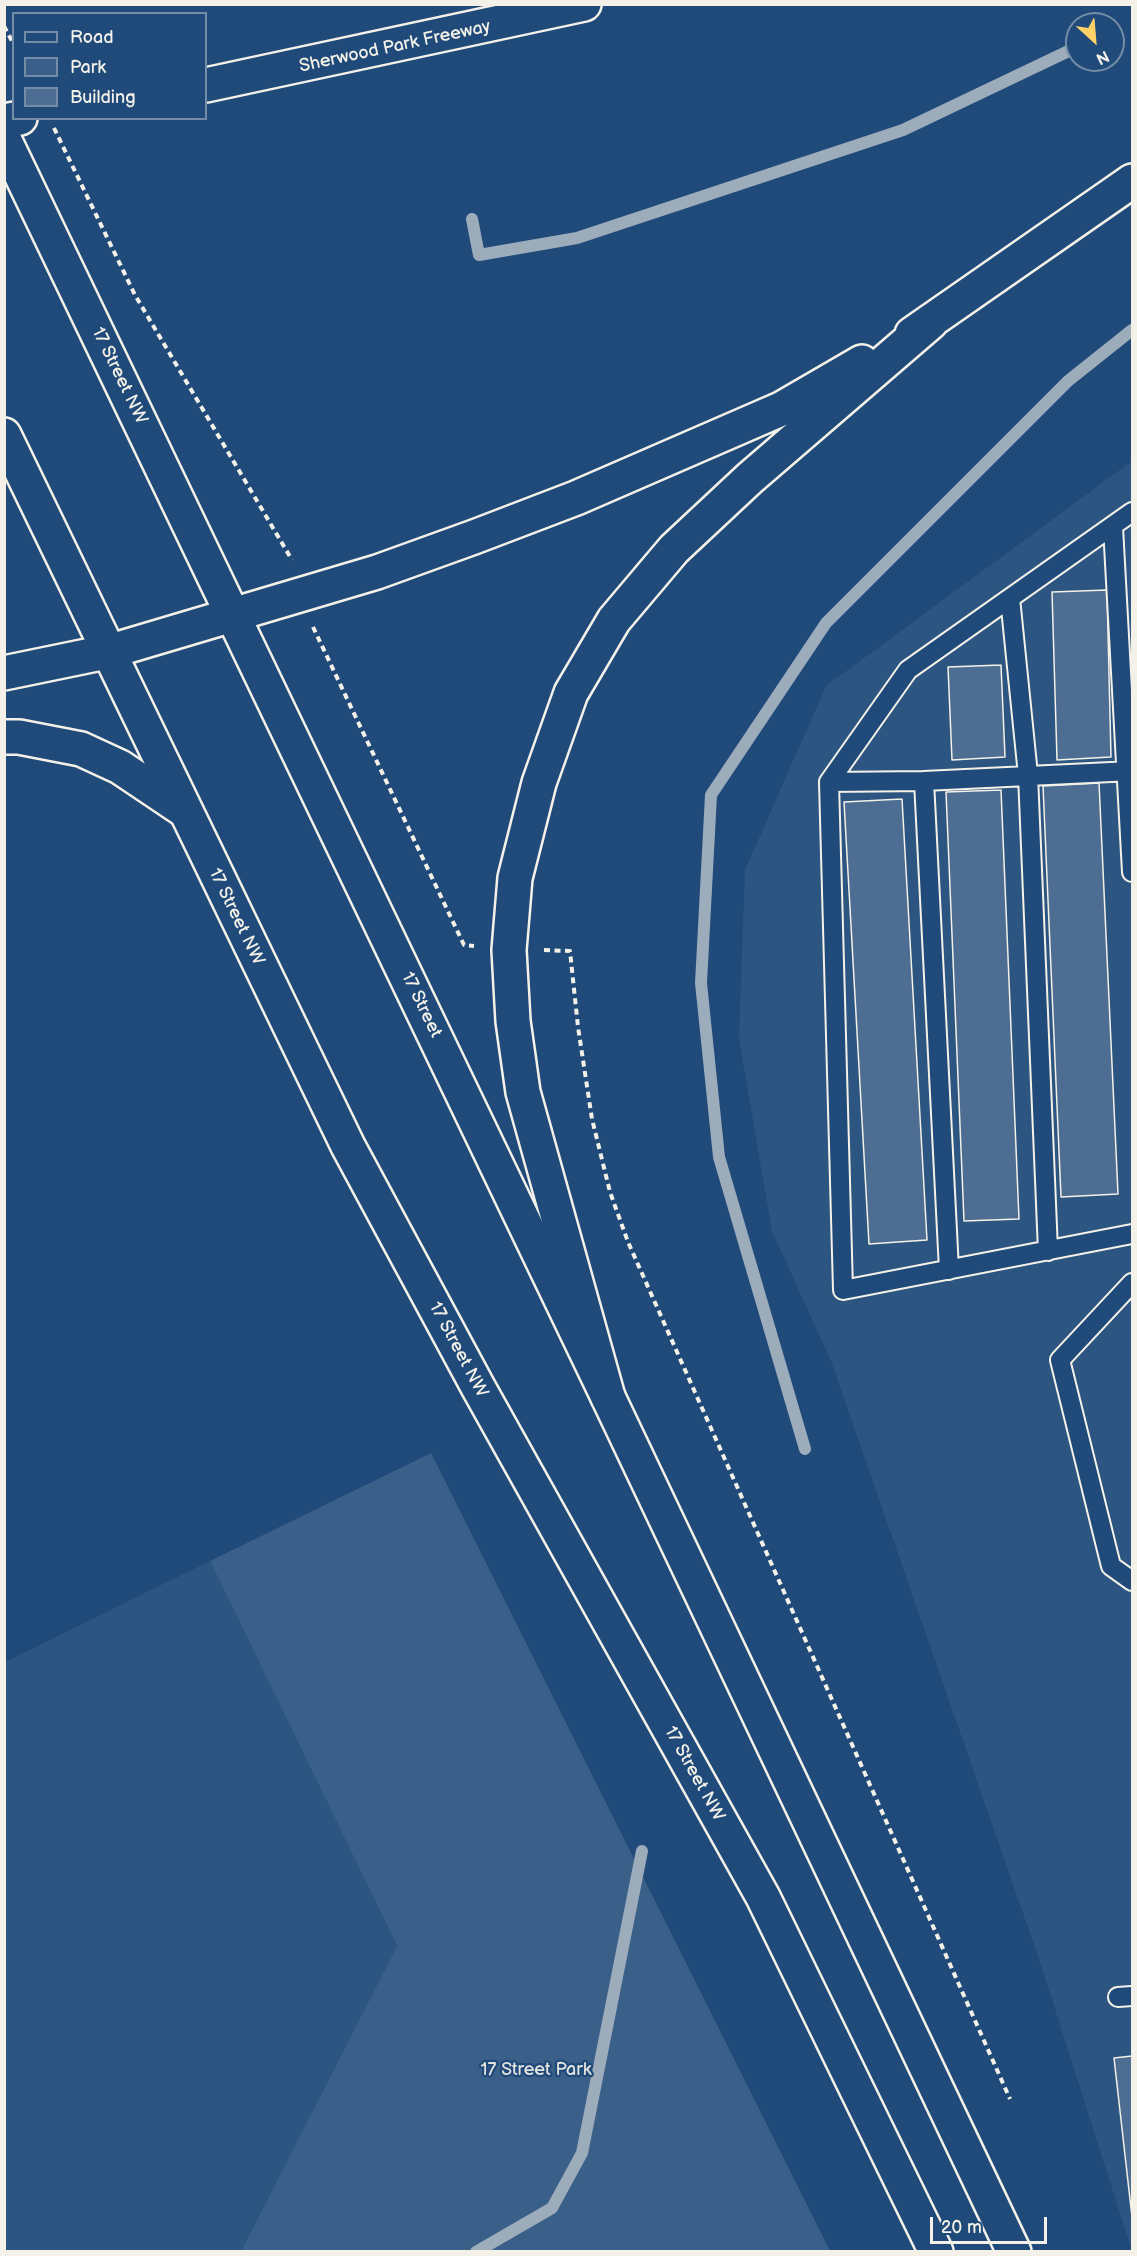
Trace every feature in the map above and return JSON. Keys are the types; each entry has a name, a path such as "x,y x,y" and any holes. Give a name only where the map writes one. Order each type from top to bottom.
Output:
{"main road":[{"name":"Sherwood Park Freeway","path":"207,85 584,4"},
{"name":"17 Street NW","path":"4,139 232,614"},
{"path":"4,673 111,651 388,568 597,489 781,409 931,322 1132,181"},
{"path":"931,322 724,501 674,549 614,620 572,693 539,783 515,878 509,950 513,1021 523,1092 608,1397 1014,2252"},
{"name":"17 Street NW","path":"4,435 111,651 184,810 354,1156 478,1387 763,1897 936,2252"},
{"name":"17 Street","path":"232,614 608,1397"},
{"path":"4,737 19,737 81,749 120,767 184,810"}],"lane":[{"path":"1132,512 908,670 829,782 843,1290 1132,1234"},
{"path":"1113,526 1130,771 1132,872"},
{"path":"1010,598 1028,775 1048,1251"},
{"path":"829,782 924,782 1130,771"},
{"path":"924,782 949,1270"},
{"path":"1132,1283 1129,1283 1060,1360 1111,1566 1132,1581"}],"path":[{"path":"4,26 12,41"},
{"path":"50,120 135,295 290,555 323,648 464,945 509,950 570,951 578,1028 592,1119 610,1192 628,1242 1010,2099"}],"shaded area":[{"path":"1132,461 1132,2251 1041,1965 831,1361 772,1231 739,1039 745,870 826,686"},
{"path":"210,1561 397,1946 241,2251 5,2252 5,1662"}],"green space":[{"name":"17 Street Park","path":"431,1453 830,2251 241,2251 397,1946 210,1561"}],"building":[{"path":"1107,590 1111,757 1057,760 1052,592"},
{"path":"1001,665 1005,757 952,760 948,667"},
{"path":"1099,783 1118,1194 1061,1197 1043,786"},
{"path":"1001,790 1019,1219 964,1221 946,792"},
{"path":"902,799 927,1240 869,1244 844,802"},
{"path":"1132,2056 1132,2217 1114,2058"}],"waterway":[{"path":"472,219 479,255 577,238 903,130 1065,53"},
{"path":"805,1449 719,1157 701,983 711,795 826,623 1068,381 1132,330"},
{"path":"476,2252 552,2208 582,2153 642,1851"}]}
